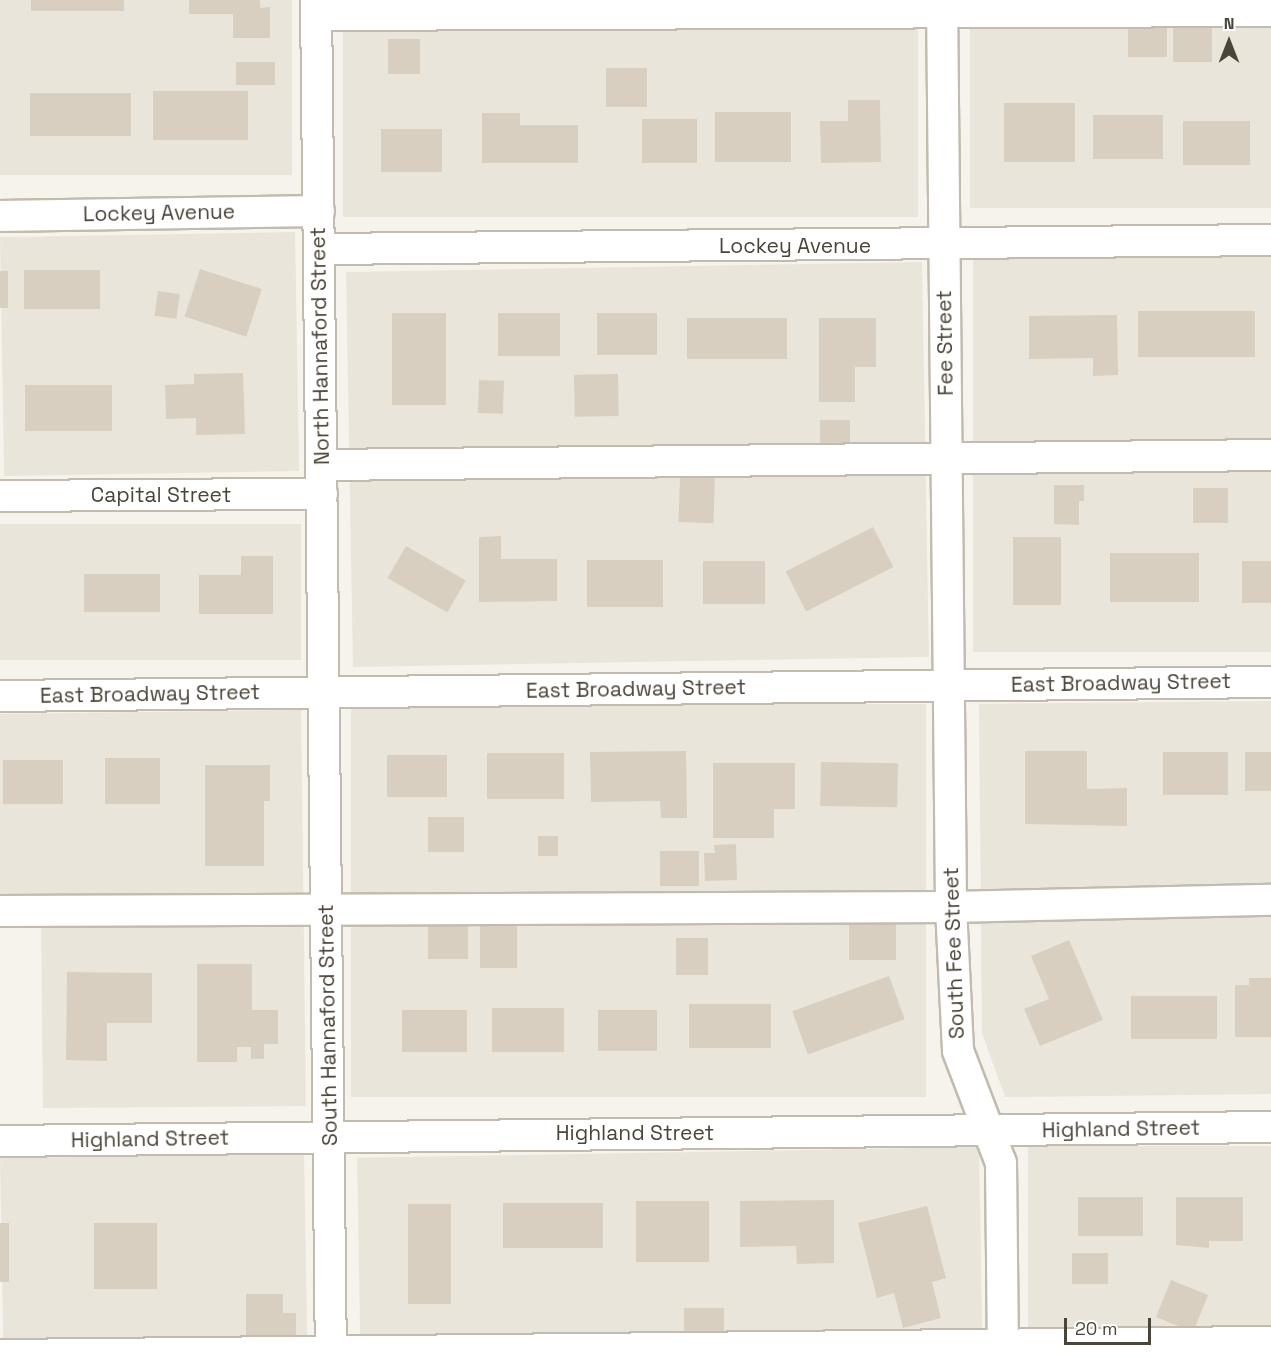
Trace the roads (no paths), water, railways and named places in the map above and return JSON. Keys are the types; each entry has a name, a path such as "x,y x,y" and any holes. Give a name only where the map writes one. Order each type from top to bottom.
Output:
{"street":[{"path":"317,8 942,7 1271,11"},
{"name":"Fee Street","path":"942,7 949,685"},
{"name":"North Hannaford Street","path":"317,8 324,692"},
{"name":"Lockey Avenue","path":"0,216 319,211"},
{"name":"Lockey Avenue","path":"319,249 945,245 1271,240"},
{"name":"Capital Street","path":"0,496 322,479 946,460 1271,455"},
{"name":"East Broadway Street","path":"0,696 1271,682"},
{"name":"South Fee Street","path":"949,685 951,907 957,1051 986,1131 1001,1163 1003,1351"},
{"name":"South Hannaford Street","path":"324,692 331,1354"},
{"path":"0,911 951,907 1271,900"},
{"name":"Highland Street","path":"0,1141 1271,1127"},
{"path":"0,1355 1003,1351 1271,1342"}]}
